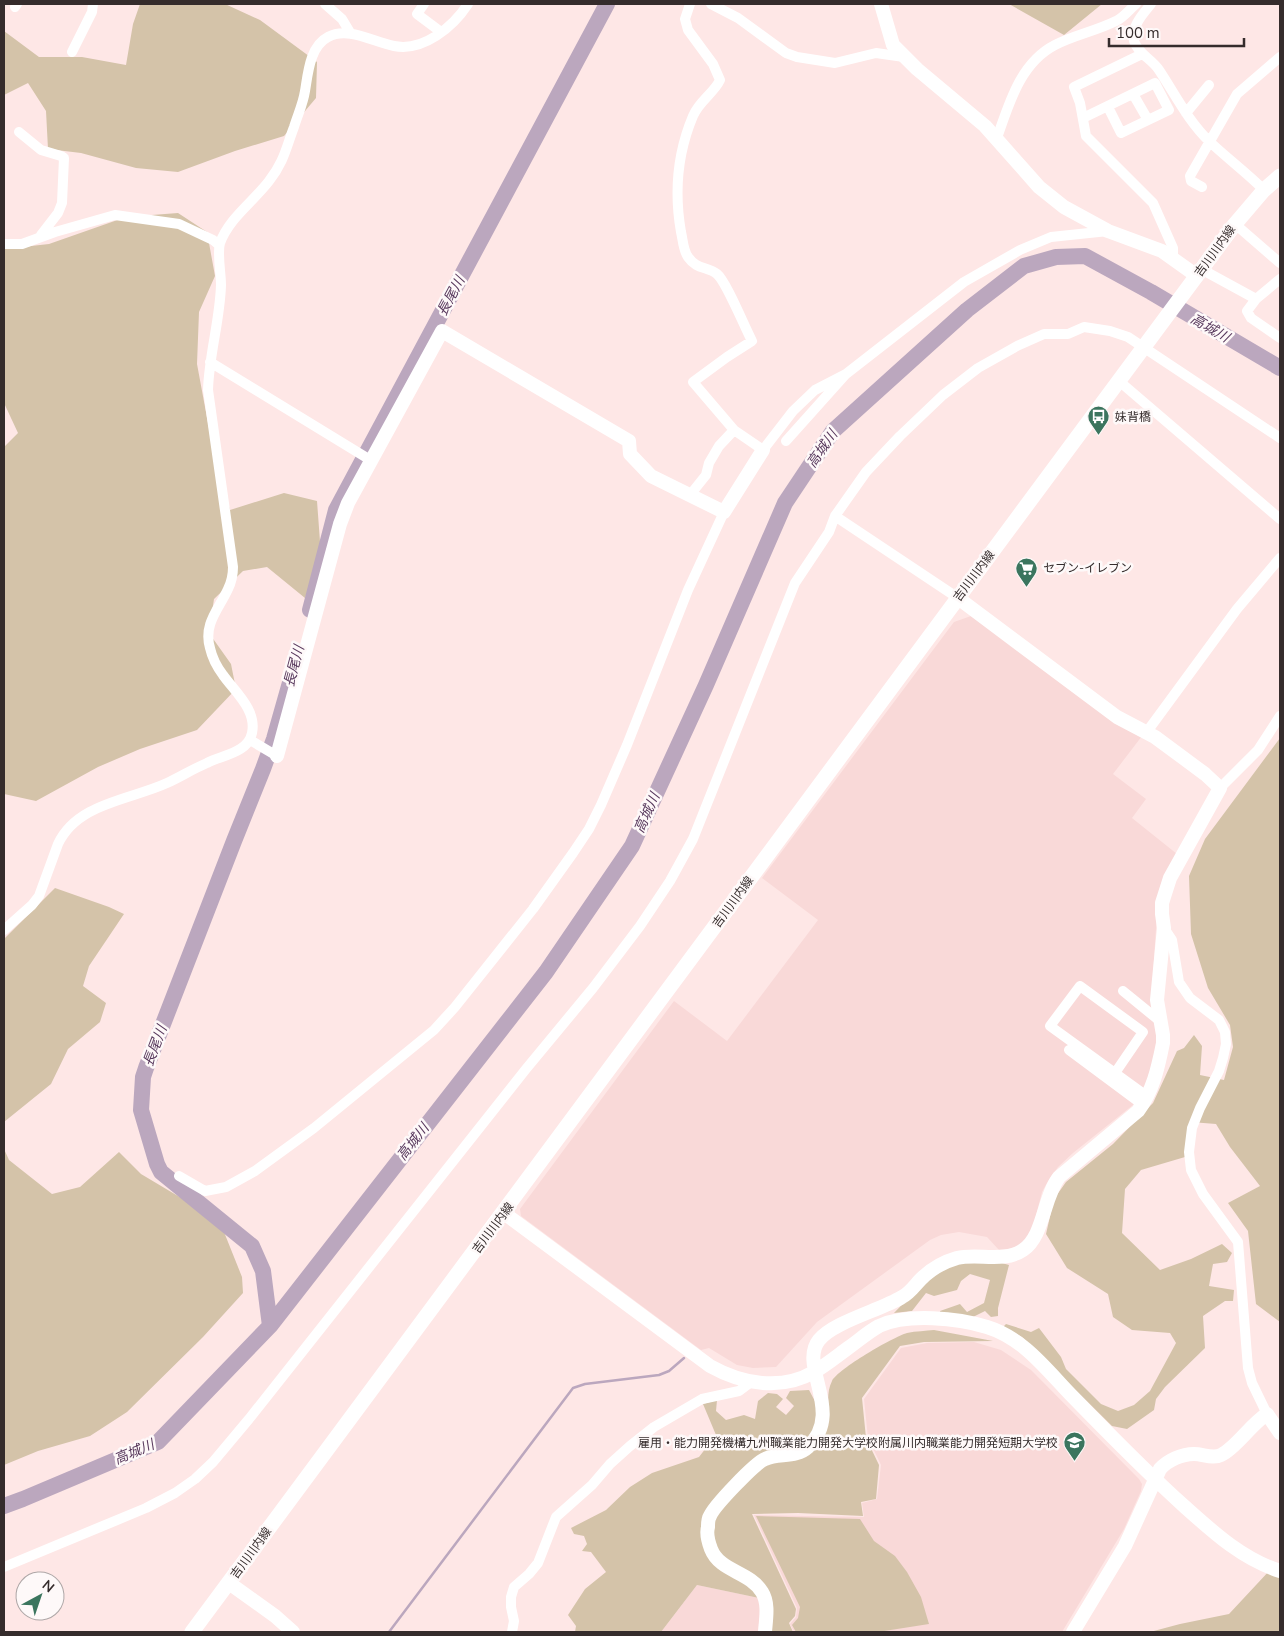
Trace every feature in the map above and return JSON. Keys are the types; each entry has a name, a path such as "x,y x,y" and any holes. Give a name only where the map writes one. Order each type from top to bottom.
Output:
{"main road":[{"name":"吉川川内線","path":"192,1632 1235,224 1264,190 1280,176"}],"street":[{"path":"72,52 92,12 92,4"},
{"path":"325,4 342,19 351,34"},
{"path":"424,4 417,14 441,32"},
{"path":"4,930 32,905 38,896 61,837 72,823 89,812 166,784 208,762 229,755 239,750 250,740 253,721 249,708 221,673 211,652 208,636 212,617 229,588 233,567 208,383 220,301 220,245 228,226 269,181 283,160 302,106 313,56 318,44 336,33 351,34 394,46 410,48 441,32 450,25 468,4"},
{"path":"690,4 685,19 688,30 713,64 720,80 694,113 682,144 676,186 684,248 694,265 712,271 722,280 752,341 693,382 734,430 763,450"},
{"path":"711,4 738,18 786,53 797,57 835,63 876,53 904,57"},
{"path":"881,4 893,45 904,57 985,126 1022,168 1064,207 1108,231 1162,251 1173,258 1195,278 1256,299"},
{"path":"997,138 1017,86 1029,66 1054,45 1118,20 1136,4"},
{"path":"1151,4 1134,27 1134,41 1142,54 1158,68 1186,113 1209,141 1246,171 1264,190"},
{"path":"1142,54 1074,87 1080,104 1086,136 1153,203 1173,248 1173,258"},
{"path":"1202,187 1191,181 1190,176 1237,94 1280,57"},
{"path":"1083,118 1155,83 1169,110 1121,133 1108,107"},
{"path":"1186,113 1209,85"},
{"path":"1133,94 1148,120"},
{"path":"19,132 41,150 64,158 62,203 58,213 39,238"},
{"path":"4,244 22,244 114,215 179,224 220,245"},
{"path":"1235,224 1280,263"},
{"path":"786,441 846,374 964,282 1020,250 1051,238 1108,231"},
{"path":"1280,279 1256,299 1247,311 1251,318 1280,338"},
{"path":"4,1567 146,1508 175,1492 195,1479 213,1462 249,1419 526,1069 593,988 640,926 670,881 693,839 795,584 829,532 835,516 866,472 943,395 978,368 1017,346 1044,334 1068,334 1084,327 1110,330 1128,337 1280,438"},
{"path":"250,740 275,755 340,524 348,502 367,459 442,331 629,441 630,454 651,476 724,512"},
{"path":"210,362 367,459"},
{"path":"178,1176 205,1191 226,1187 255,1170 314,1128 427,1036 456,1007 533,909 589,829 627,745 688,590 724,512 763,450 793,411 815,390 846,374"},
{"path":"1119,381 1280,519"},
{"path":"690,494 706,475 709,463 719,446 734,430"},
{"path":"835,516 958,598 1117,717 1155,737 1205,774 1220,788"},
{"path":"1146,733 1238,609 1280,558"},
{"path":"765,1632 766,1605 762,1593 756,1584 747,1577 722,1565 716,1559 708,1542 707,1532 710,1515 753,1467 770,1457 800,1452 808,1448 816,1437 822,1422 823,1405 815,1372 814,1354 818,1341 839,1326 903,1297 922,1278 940,1265 960,1258 1014,1255 1028,1246 1038,1232 1050,1191 1059,1177 1138,1111 1151,1093 1163,1043 1157,1000 1164,928 1162,914 1165,892 1170,878 1220,788 1258,750 1280,716"},
{"path":"1164,928 1172,940 1179,982 1182,988 1190,998 1219,1020 1225,1032 1226,1044 1219,1070 1192,1128 1189,1152 1191,1170 1203,1194 1238,1242 1248,1368 1252,1383 1280,1433"},
{"path":"1115,1073 1144,1032 1080,986 1050,1026 1115,1073 1145,1101"},
{"path":"1123,991 1161,1022"},
{"path":"1069,1050 1145,1101"},
{"path":"504,1213 710,1366 725,1374 751,1382 784,1382 802,1378 815,1372 879,1327 899,1320 916,1318 967,1322 987,1327 1007,1336 1034,1356 1155,1480 1227,1544 1251,1559 1280,1571"},
{"path":"512,1632 514,1621 510,1607 514,1587 538,1563 556,1517 592,1485 610,1464 654,1427 702,1399 739,1391 751,1382"},
{"path":"1073,1632 1125,1546 1155,1480 1165,1463 1193,1454 1215,1457 1221,1455 1258,1420 1268,1414"},
{"path":"229,1583 276,1616 293,1632"}],"shaded area":[{"path":"140,4 225,4 260,20 317,62 316,98 284,136 235,151 178,172 136,168 81,153 48,149 46,111 28,83 4,95 4,31 39,57 82,57 126,65 133,24"},
{"path":"1009,4 1102,4 1064,35"},
{"path":"178,213 207,232 215,276 199,312 197,364 213,450 230,510 284,493 317,501 321,555 305,598 267,567 243,571 214,599 209,633 231,664 236,689 197,730 140,749 98,767 36,801 4,794 4,447 18,433 4,403 4,249 49,244 126,217"},
{"path":"971,616 1142,736 1113,774 1146,799 1132,818 1177,854 1158,898 1151,1005 1160,1038 1148,1082 1133,1105 1058,1167 1042,1192 1031,1235 1018,1248 999,1250 987,1237 959,1232 941,1235 930,1240 817,1322 776,1367 753,1368 737,1365 709,1348 701,1350 521,1216 520,1209 674,1001 727,1041 818,920 762,878 954,622"},
{"path":"1280,738 1280,1322 1256,1304 1248,1231 1228,1203 1260,1186 1230,1147 1216,1124 1191,1122 1185,1157 1141,1170 1125,1189 1122,1233 1160,1270 1191,1259 1222,1244 1232,1253 1227,1262 1213,1264 1209,1286 1234,1290 1233,1301 1225,1301 1203,1316 1205,1348 1165,1387 1156,1399 1154,1410 1127,1429 1112,1426 1022,1337 1003,1327 1006,1324 1031,1332 1039,1328 1061,1357 1066,1369 1101,1404 1118,1411 1134,1405 1150,1391 1176,1343 1170,1333 1132,1330 1113,1317 1108,1294 1067,1268 1046,1234 1054,1199 1066,1182 1113,1144 1153,1103 1177,1051 1184,1048 1194,1035 1202,1046 1200,1075 1224,1080 1233,1047 1230,1025 1208,988 1191,934 1189,876 1205,839"},
{"path":"55,888 124,914 89,966 83,986 106,1003 100,1022 68,1049 51,1084 4,1122 4,939"},
{"path":"4,1149 9,1160 52,1194 80,1187 119,1152 141,1174 188,1202 224,1232 242,1277 243,1293 203,1337 127,1412 90,1436 38,1451 4,1465"},
{"path":"991,1260 1009,1265 998,1308 998,1316 991,1317 985,1311 971,1318 941,1315 940,1311 960,1304 967,1312 984,1303 990,1280 970,1274 961,1281 957,1290 934,1296 926,1293 912,1311 894,1313 925,1284 951,1265 963,1261"},
{"path":"934,1330 993,1341 924,1342 900,1346 862,1398 866,1438 879,1465 876,1499 861,1502 863,1516 798,1513 752,1514 796,1609 795,1616 789,1623 793,1632 770,1632 759,1598 697,1585 661,1632 575,1632 576,1626 568,1615 585,1589 606,1572 591,1552 582,1551 587,1544 584,1536 574,1534 571,1528 606,1510 630,1487 652,1473 699,1457 716,1435 703,1404 717,1400 716,1411 726,1420 744,1415 755,1419 758,1401 768,1393 777,1394 783,1399 776,1407 786,1415 794,1406 786,1398 790,1391 809,1390 817,1405 829,1412 828,1396 830,1385 844,1369 866,1354 900,1336 910,1332"},
{"path":"974,1342 1001,1350 1031,1370 1142,1484 1141,1491 1124,1529 1062,1632 794,1632 790,1624 796,1617 797,1608 754,1515 864,1517 862,1503 877,1499 881,1465 868,1438 864,1399 901,1348 927,1343"},
{"path":"756,1516 860,1519 874,1541 895,1556 907,1572 921,1597 929,1624 878,1632 796,1632 792,1625 798,1618 800,1607"},
{"path":"1270,1570 1280,1575 1280,1632 1150,1632 1229,1614"},
{"path":"697,1585 759,1598 761,1605 758,1632 661,1632"}],"waterway":[{"name":"長尾川","path":"310,610 336,510 607,4"},
{"name":"高城川","path":"4,1506 158,1442 270,1326 546,972 632,846 706,685 785,503 833,431 967,310 1024,266 1056,257 1085,256 1151,292 1280,368"},
{"name":"長尾川","path":"270,1326 263,1271 252,1246 161,1172 141,1110 143,1077 146,1068 263,769 274,739 297,658"},
{"path":"389,1632 573,1388 585,1384 659,1375 669,1371 684,1358"}],"place":[{"name":"妹背橋","path":"1099,436"},
{"name":"セブン-イレブン","path":"1027,587"},
{"name":"雇用・能力開発機構九州職業能力開発大学校附属川内職業能力開発短期大学校","path":"1074,1462"}]}
